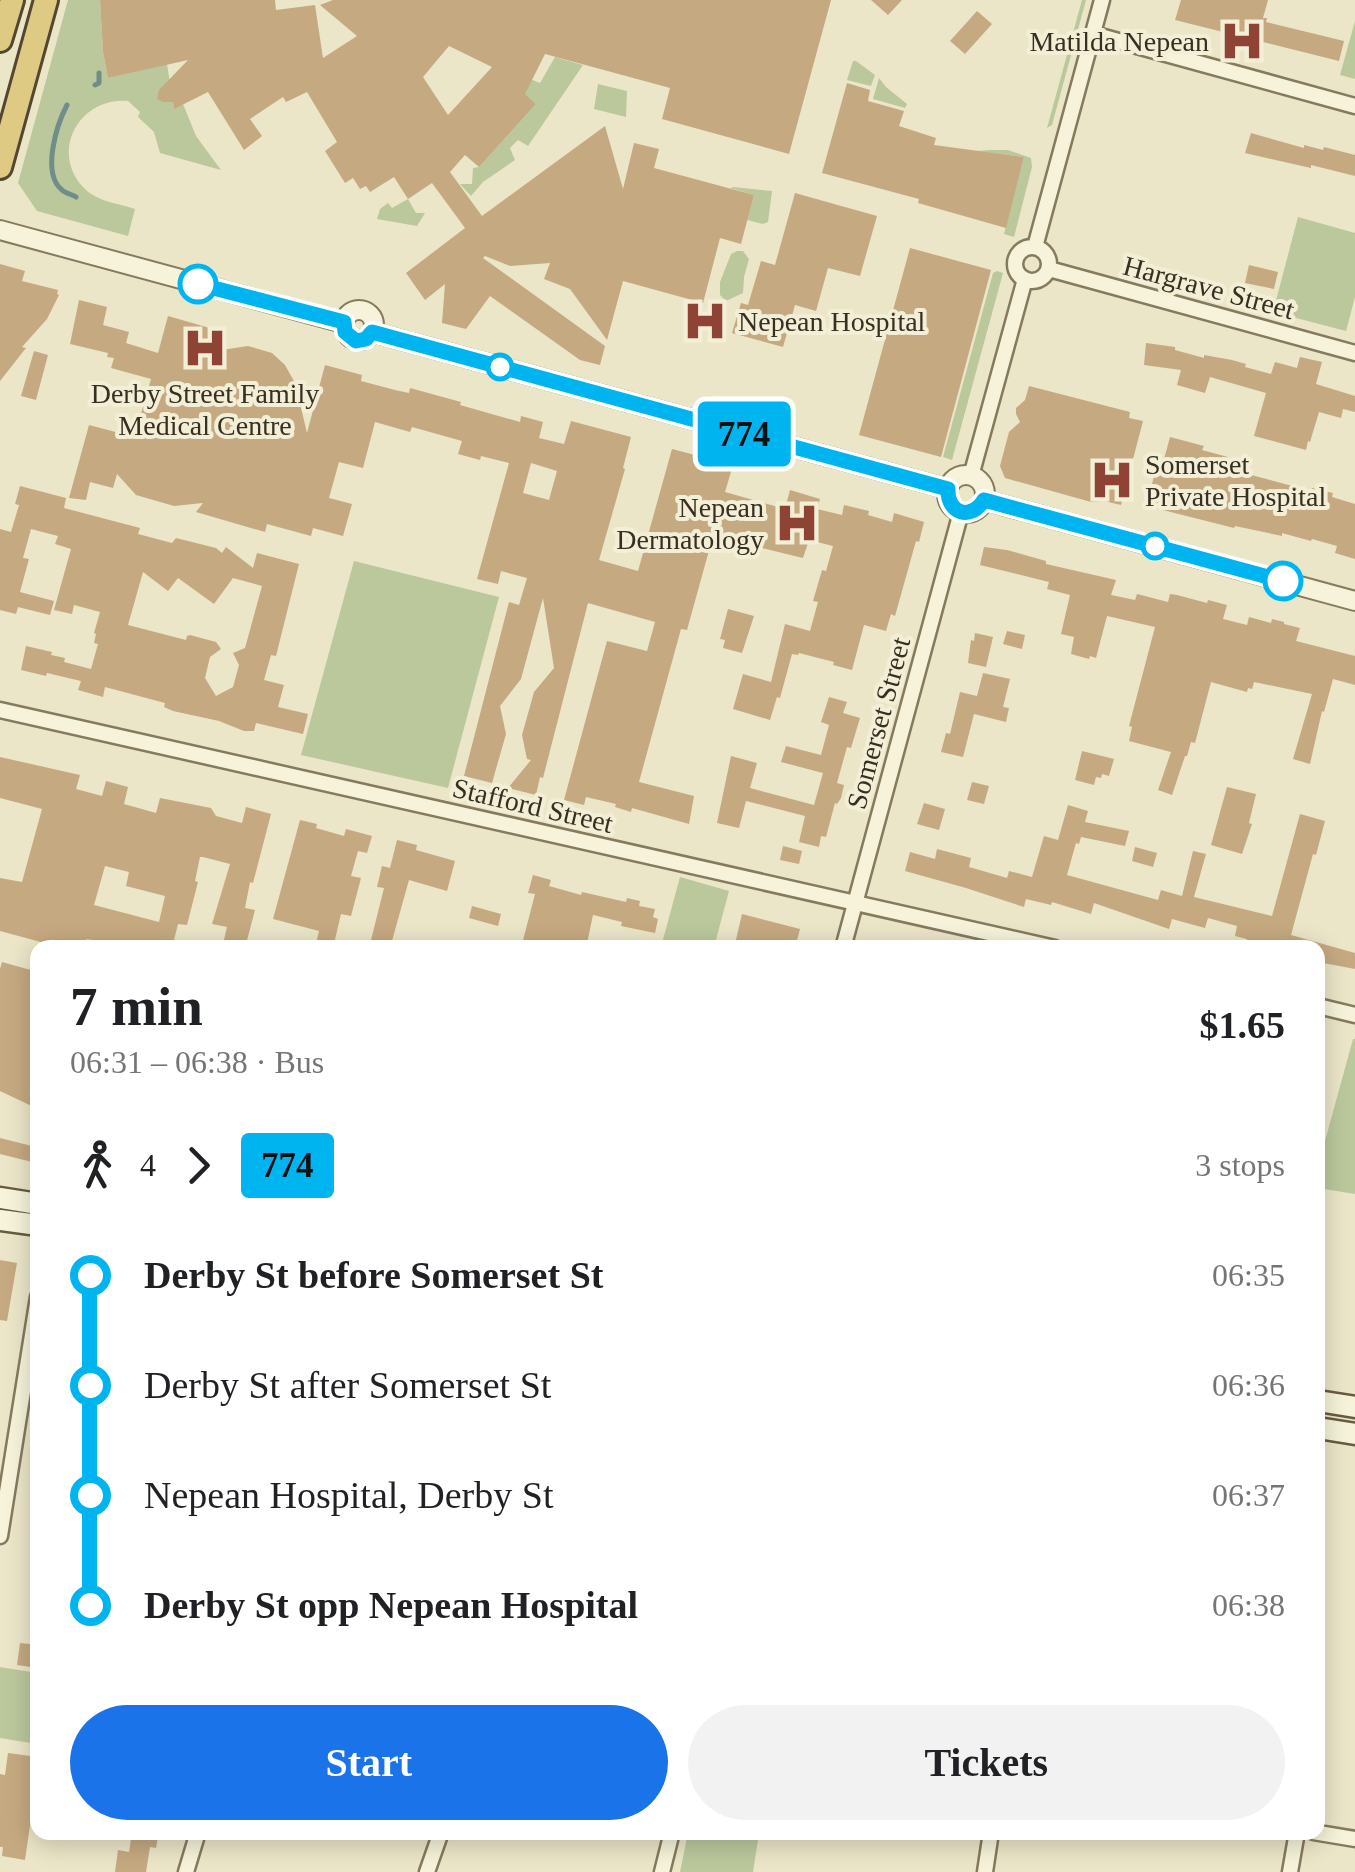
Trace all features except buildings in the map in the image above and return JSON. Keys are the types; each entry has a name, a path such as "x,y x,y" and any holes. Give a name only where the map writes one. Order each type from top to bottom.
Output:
{"highway":[{"path":"0,40 12,0"},
{"path":"0,166 46,0"}],"main road":[{"path":"0,1198 30,1203"},
{"path":"0,1220 30,1224"},
{"path":"1325,1402 1355,1407"},
{"path":"1325,1429 1355,1434"}],"street":[{"path":"1035,247 1102,0"},
{"path":"1093,34 1355,106"},
{"path":"0,230 344,322 351,312 364,311 374,322 372,332 948,489"},
{"path":"1035,247 1048,256 1049,269 1040,279 1026,279 1018,272 1016,260 1023,250 1035,247"},
{"name":"Hargrave Street","path":"1049,269 1355,353"},
{"path":"971,476 1026,279"},
{"path":"971,476 983,485 984,500 972,512 961,512 951,506 948,489 954,479 971,476"},
{"path":"984,500 1355,601"},
{"name":"Somerset Street","path":"844,940 961,512"},
{"name":"Stafford Street","path":"0,710 1019,940"},
{"path":"1325,1008 1355,1015"},
{"path":"0,1536 30,1347"},
{"path":"1325,1834 1355,1839"},
{"path":"186,1872 196,1840"},
{"path":"427,1872 438,1840"},
{"path":"662,1872 670,1840"},
{"path":"985,1872 990,1840"},
{"path":"1290,1872 1295,1840"}],"green space":[{"path":"68,0 100,0 108,78 167,64 174,108 183,104 196,136 221,170 160,153 154,132 128,101 111,102 83,117 70,144 74,174 89,193 135,209 128,236 37,211 18,183"},
{"path":"1082,0 1086,0 1052,125 1047,128"},
{"path":"1355,21 1355,79 1340,75"},
{"path":"555,57 583,65 528,146 518,140 510,148 515,160 483,182 471,196 460,184 472,184 473,168 479,167 536,104 519,89 525,77 540,83"},
{"path":"853,61 875,75 871,86 847,80"},
{"path":"879,78 907,104 905,108 873,99"},
{"path":"598,84 627,91 626,117 594,109"},
{"path":"1008,150 1031,158 1032,167 1014,237 1004,234 1024,157 976,151"},
{"path":"730,188 772,191 768,222 747,220 754,195"},
{"path":"408,199 416,213 425,213 417,226 377,219 380,209 388,203 392,208"},
{"path":"1298,217 1355,233 1355,297 1346,331 1273,312"},
{"path":"743,251 749,259 743,293 726,301 720,295 720,282 731,254"},
{"path":"993,273 1003,273 952,460 943,457"},
{"path":"354,561 499,597 448,788 301,755"},
{"path":"680,877 729,891 716,940 663,940"},
{"path":"1355,1039 1355,1194 1325,1189 1325,1141"},
{"path":"0,1667 30,1672 30,1743 0,1738"},
{"path":"687,1840 758,1840 753,1872 680,1872"}],"waterway":[{"path":"95,85 99,83 99,73"},
{"path":"67,105 55,136 53,172 62,190 76,197"}],"bus line":[{"name":"774","path":"198,284 344,322 345,332 356,341 366,339 372,332 948,489 951,506 961,512 978,509 984,500 1283,581"}],"place":[{"name":"Matilda Nepean","path":"1242,41"},
{"name":"Nepean Hospital","path":"705,321"},
{"name":"Derby Street Family Medical Centre","path":"205,348"},
{"name":"Somerset Private Hospital","path":"1112,480"},
{"name":"Nepean Dermatology","path":"797,523"}]}
